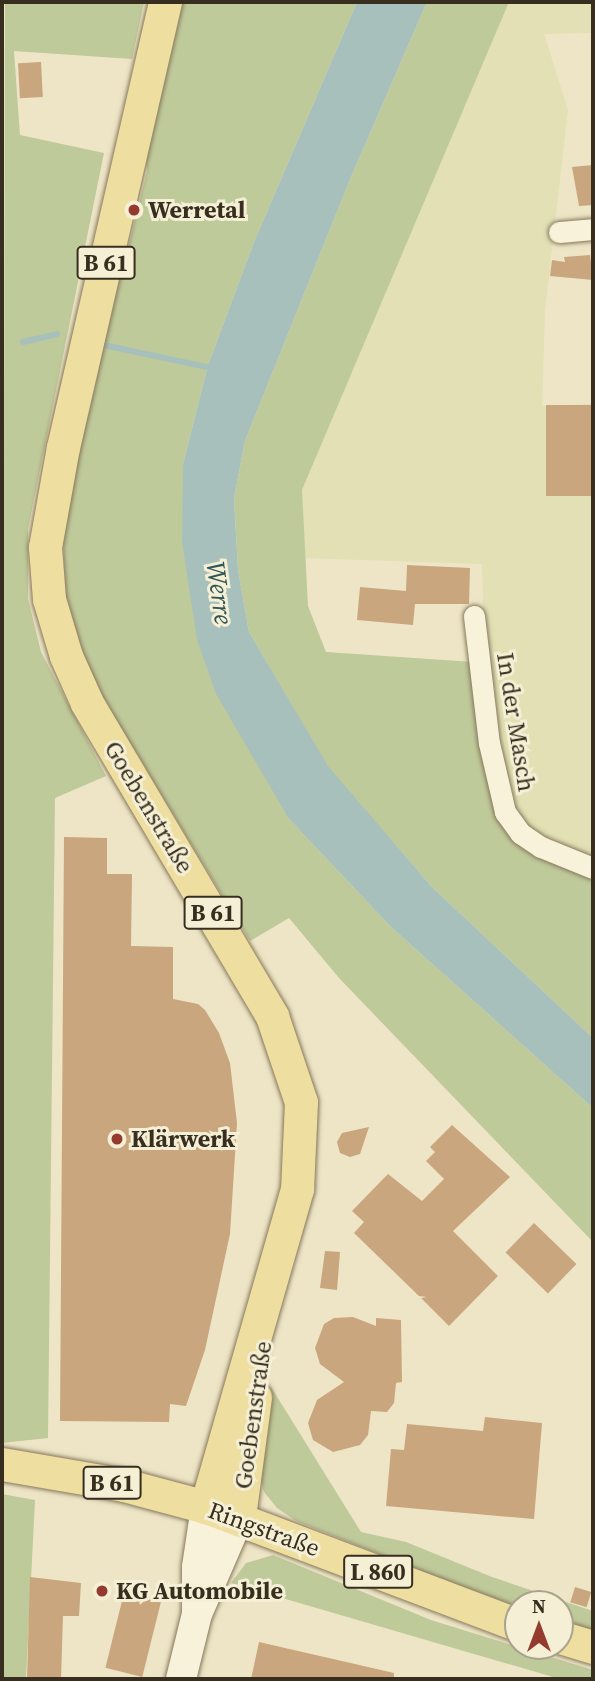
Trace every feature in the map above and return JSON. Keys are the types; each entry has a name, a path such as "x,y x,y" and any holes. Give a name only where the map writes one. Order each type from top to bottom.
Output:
{"main road":[{"name":"Goebenstraße","path":"165,2 85,352 50,512 45,547 49,599 66,656 87,703 272,1016 295,1073 300,1102 301,1153 297,1189 206,1507"},
{"name":"Goebenstraße","path":"239,1517 270,1290"},
{"name":"Ringstraße","path":"2,1464 124,1485 239,1517 504,1620"},
{"path":"574,1641 593,1647"}],"street":[{"path":"559,232 593,229"},
{"name":"In der Masch","path":"474,616 489,743 505,812 520,833 541,847 593,868"},
{"name":"Goebenstraße","path":"197,1615 197,1567 206,1507"},
{"name":"Goebenstraße","path":"181,1679 197,1615 239,1517"}],"shaded area":[{"path":"509,2 593,2 593,33 544,34 568,110 545,310 542,406 593,404 593,862 527,829 507,800 485,663 482,564 303,558 302,490"}],"green space":[{"path":"5,2 144,2 132,59 14,51 20,135 104,153 28,529 28,599 41,652 106,776 55,798 48,1438 2,1443"},
{"path":"178,2 357,2 254,242 208,365 183,464 289,819 391,927 593,1108 593,1242 339,978 289,918 250,941 104,700 79,651 66,609 62,514 112,284 126,256 147,172 145,142"},
{"path":"427,2 509,2 302,490 308,606 326,652 473,662 514,833 593,870 593,1038 432,887 327,766 249,632 238,570 234,498 245,441 351,177"},
{"path":"271,1387 361,1532 406,1542 531,1590 504,1590 504,1603 296,1521 277,1508 264,1492 258,1469 264,1397"},
{"path":"2,1494 35,1500 26,1679 2,1679"},
{"path":"273,1555 431,1620 504,1643 504,1660 561,1660 593,1670 593,1679 560,1679 231,1583 246,1563"},
{"path":"574,1605 593,1611 593,1630 574,1625"}],"water":[{"name":"Werre","path":"357,2 427,2 351,177 245,441 234,498 238,570 249,632 328,766 432,887 593,1038 593,1108 391,927 289,819 216,694 197,640 182,542 183,464 208,365 254,242"}],"building":[{"path":"41,62 43,97 20,98 18,63"},
{"path":"593,165 593,205 579,206 572,167"},
{"path":"590,255 593,280 550,276 552,260 565,262 564,257"},
{"path":"546,405 593,405 593,496 546,496"},
{"path":"407,565 470,568 469,604 415,604 413,625 357,620 360,587 406,591"},
{"name":"Klärwerk","path":"64,837 107,838 107,874 132,874 131,946 173,947 173,999 198,1004 205,1010 219,1033 230,1063 237,1123 230,1234 205,1350 186,1406 170,1404 169,1422 60,1421"},
{"path":"452,1125 510,1177 453,1231 498,1276 449,1326 421,1298 427,1297 419,1296 354,1233 364,1222 352,1211 388,1174 422,1201 444,1179 426,1161 435,1152 430,1147"},
{"path":"369,1127 360,1154 350,1157 340,1153 337,1142 342,1133"},
{"path":"534,1223 576,1264 548,1293 506,1252"},
{"path":"325,1251 340,1252 337,1290 320,1288"},
{"path":"353,1317 376,1326 376,1318 401,1320 402,1382 396,1383 394,1403 387,1412 371,1411 368,1435 360,1445 333,1452 313,1440 308,1423 317,1400 344,1382 320,1364 315,1348 324,1324 334,1318"},
{"path":"485,1417 542,1423 534,1519 386,1506 391,1449 404,1450 407,1424 483,1431"},
{"path":"30,1577 81,1583 79,1616 63,1616 61,1679 27,1679"},
{"path":"575,1587 591,1592 587,1607 574,1603"},
{"path":"124,1593 161,1602 142,1677 105,1668"},
{"path":"259,1642 394,1673 394,1679 251,1679"}],"waterway":[{"path":"23,342 57,334"},
{"path":"108,346 216,369"}],"place":[{"name":"Werretal","path":"134,210"},
{"name":"Klärwerk","path":"117,1139"},
{"name":"KG Automobile","path":"102,1591"}]}
